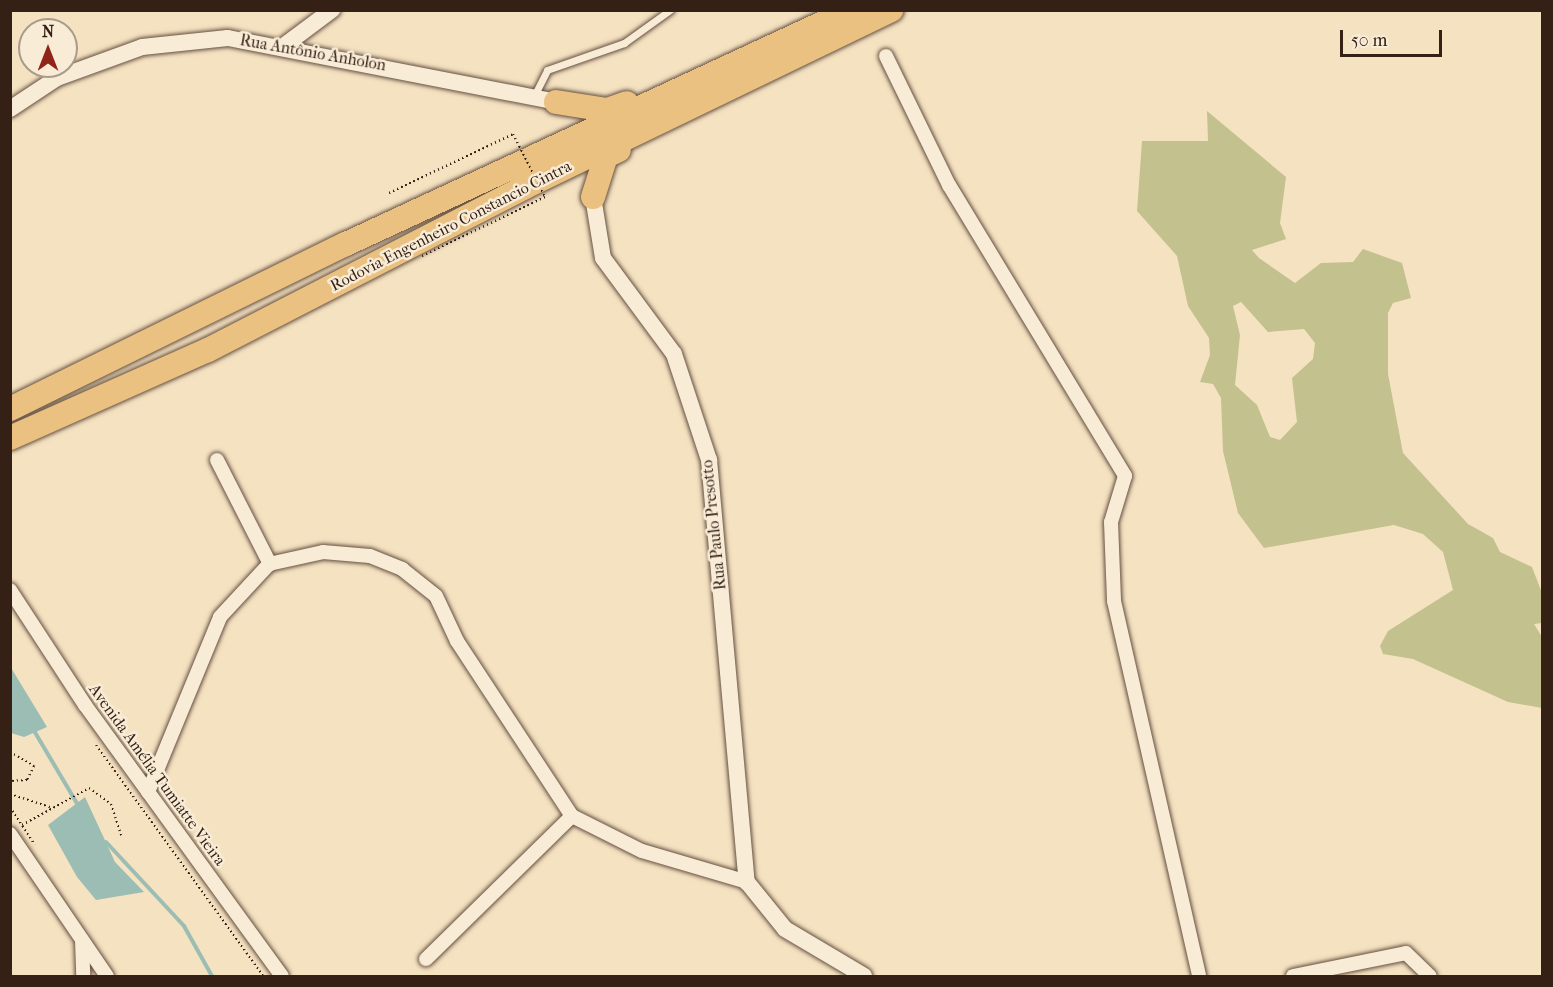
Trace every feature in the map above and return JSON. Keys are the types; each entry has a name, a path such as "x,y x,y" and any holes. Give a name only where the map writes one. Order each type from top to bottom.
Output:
{"highway":[{"name":"Rodovia Engenheiro Constancio Cintra","path":"10,409 515,165 699,78 851,10"},
{"name":"Rodovia Engenheiro Constancio Cintra","path":"10,438 208,350 525,187 891,10"},
{"path":"545,99 607,110 699,78"},
{"path":"515,165 579,121 545,99"},
{"path":"593,196 606,156 688,108"},
{"path":"525,187 583,165 591,172 593,196"}],"street":[{"path":"285,45 332,10"},
{"name":"Rua Antônio Anholon","path":"10,109 57,78 141,47 228,38 285,45 545,99"},
{"path":"886,56 949,185 1125,476 1111,522 1114,601 1199,976"},
{"name":"Rua Paulo Presotto","path":"593,196 603,258 674,354 709,460 747,882"},
{"path":"217,460 270,564"},
{"path":"148,792 220,617 270,564 323,552 370,556 402,569 436,596 457,641 572,816 642,851 747,882 785,929 864,976"},
{"name":"Avenida Amélia Tumiatte Vieira","path":"10,590 148,792 282,976"},
{"path":"426,959 572,816"},
{"path":"10,834 107,976"},
{"path":"82,940 83,976"},
{"path":"1293,976 1406,953 1430,976"}],"lane":[{"path":"545,99 547,70 624,43 670,10"}],"path":[{"path":"389,193 513,134 545,197 420,256"},
{"path":"95,743 263,976"},
{"path":"10,752 34,766 27,780 10,781"},
{"path":"22,825 76,791 98,791 111,804 121,835"},
{"path":"10,794 50,807"}],"shaded area":[{"path":"1207,111 1286,177 1280,223 1286,239 1252,250 1259,258 1295,283 1321,263 1353,262 1363,249 1402,263 1411,298 1393,303 1388,313 1388,374 1403,453 1468,524 1493,538 1500,552 1532,567 1542,593 1542,623 1534,624 1542,637 1542,708 1508,702 1413,659 1383,654 1380,646 1388,631 1453,590 1443,552 1423,534 1394,525 1264,548 1238,513 1223,451 1221,398 1213,384 1200,382 1210,355 1209,338 1188,306 1177,256 1137,211 1142,141 1208,141","holes":["1241,302 1268,332 1304,329 1315,343 1313,359 1292,378 1297,422 1280,440 1270,437 1257,405 1235,385 1240,335 1233,306"]}],"water":[{"path":"10,666 47,727 24,737 11,733"},
{"path":"85,797 115,862 144,892 96,900 77,877 48,825"}],"waterway":[{"path":"33,729 78,805"},
{"path":"106,842 184,926 212,976"}]}
